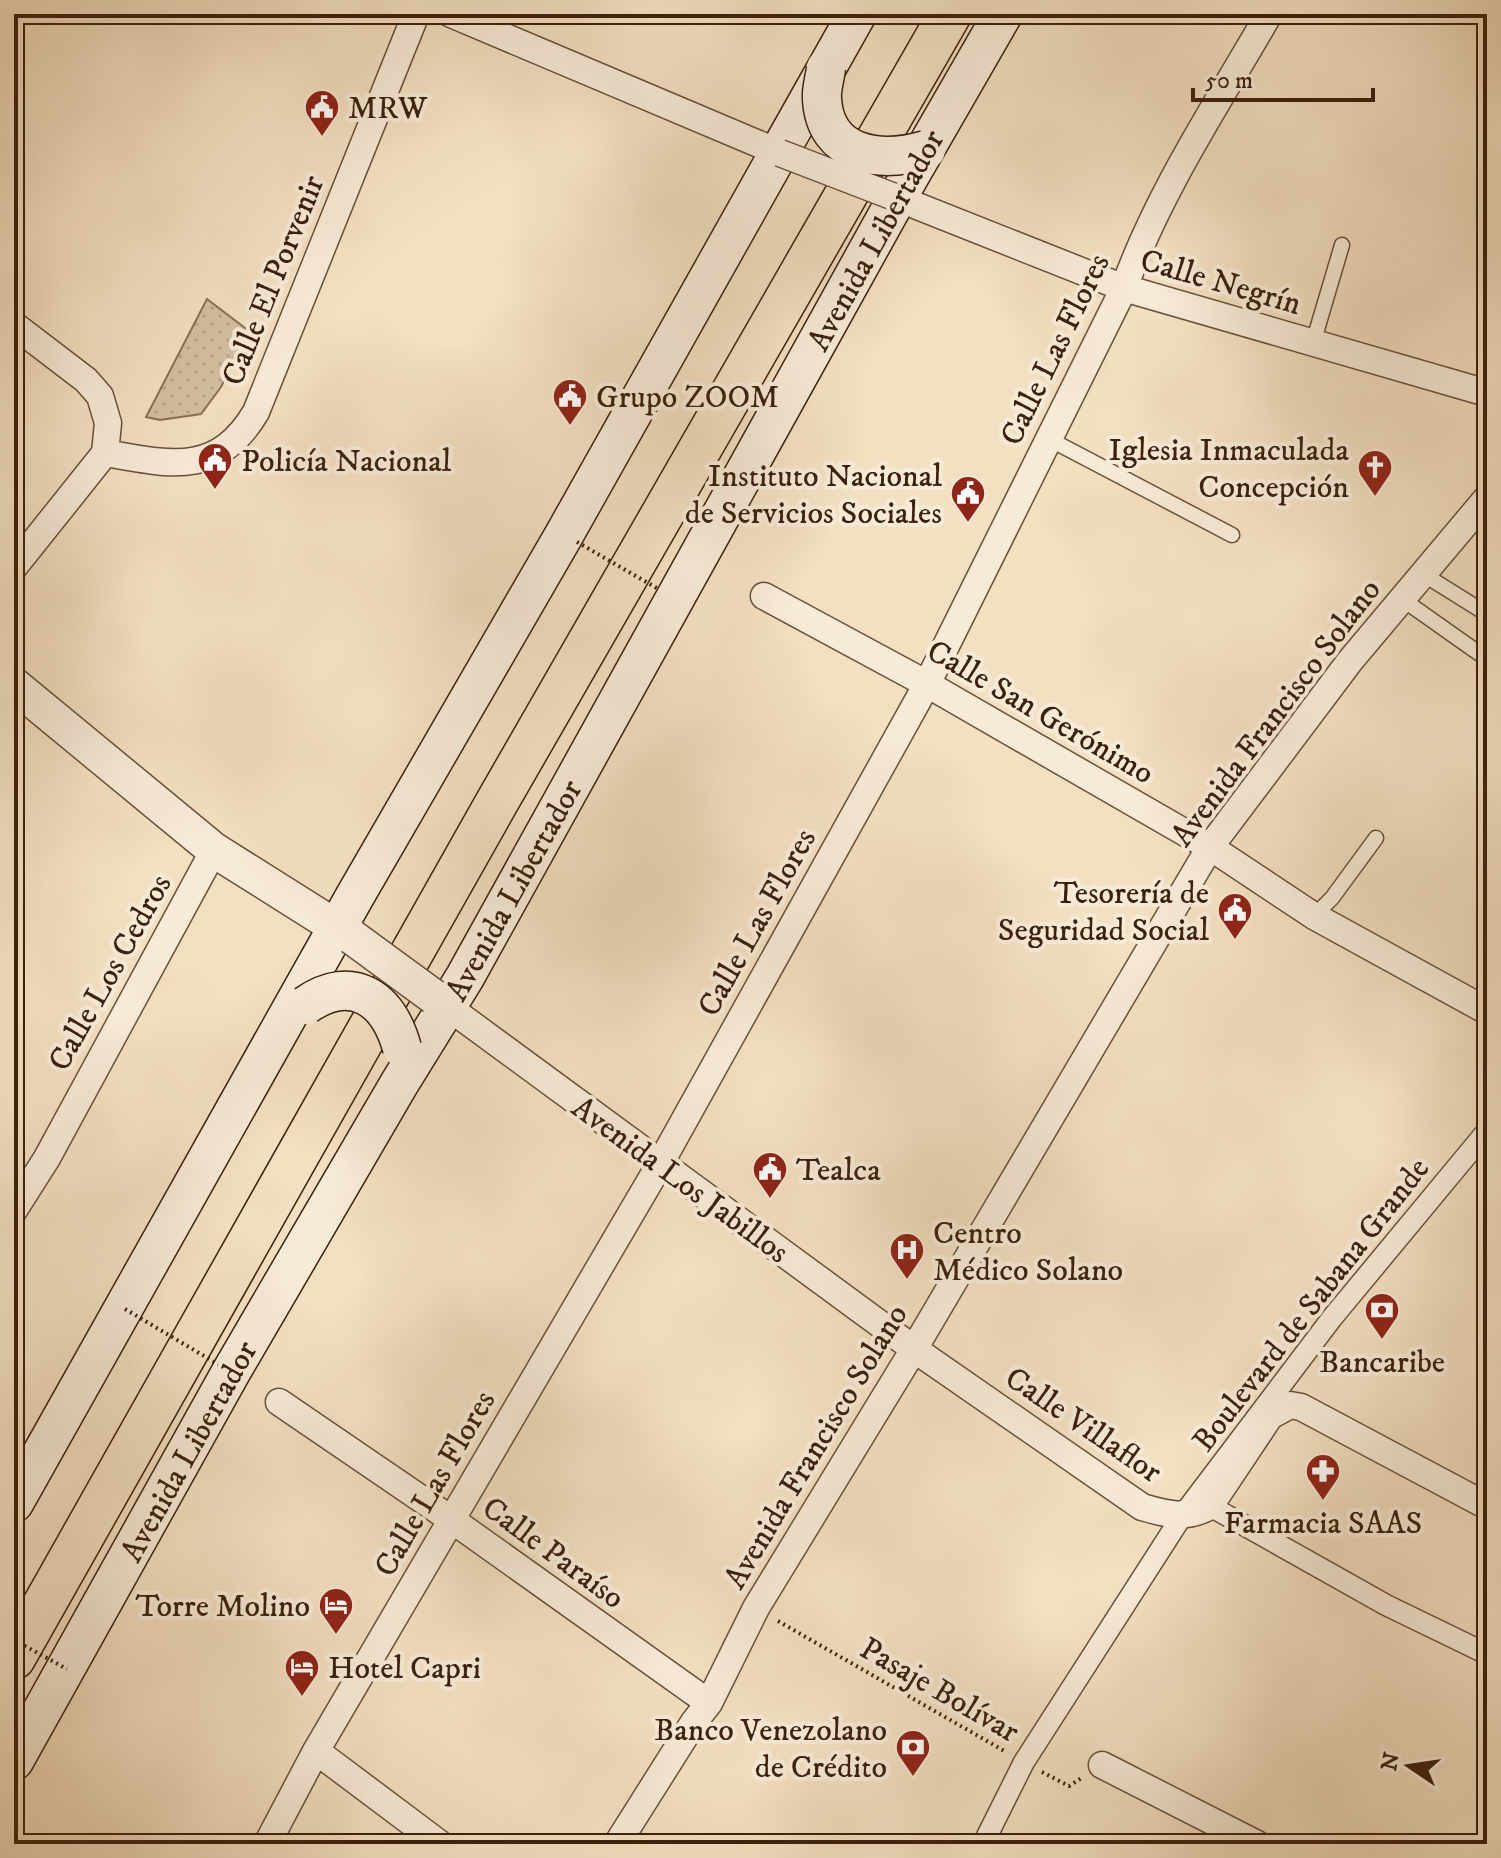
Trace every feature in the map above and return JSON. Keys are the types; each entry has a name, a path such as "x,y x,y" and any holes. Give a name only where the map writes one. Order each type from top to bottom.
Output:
{"main road":[{"path":"14,1503 345,932 857,14"},
{"path":"14,1602 404,911 917,14"},
{"name":"Avenida Libertador","path":"14,1658 504,789 950,14"},
{"name":"Avenida Libertador","path":"14,1761 400,1066 441,1002 1003,14"},
{"path":"826,68 821,95 823,107 832,133 845,145 887,158 926,150"},
{"path":"295,1015 322,994 338,990 367,997 378,1003 389,1016 400,1066"}],"street":[{"name":"Calle El Porvenir","path":"105,453 156,462 185,462 211,457 245,431 256,412 416,14"},
{"path":"451,14 780,153"},
{"name":"Calle Las Flores","path":"267,1844 316,1751 660,1164 927,684 1124,288 1136,255 1174,177 1269,14"},
{"name":"Calle Negrín","path":"780,153 1124,288 1487,393"},
{"path":"14,325 86,380 100,396 108,423 105,453 14,567"},
{"name":"Avenida Francisco Solano","path":"617,1844 709,1703 756,1608 914,1349 1210,847 1350,661 1487,498"},
{"name":"Calle San Gerónimo","path":"764,596 927,684 1210,847 1314,916 1487,1011"},
{"path":"14,685 214,850 345,932 441,1002"},
{"name":"Calle Los Cedros","path":"14,1210 47,1158 214,850"},
{"name":"Avenida Los Jabillos","path":"441,1002 914,1349"},
{"name":"Boulevard de Sabana Grande","path":"983,1844 1024,1762 1182,1516 1332,1318 1487,1131"},
{"name":"Calle Villaflor","path":"914,1349 1142,1507 1182,1516 1198,1513 1210,1506"},
{"name":"Calle Paraíso","path":"279,1402 452,1520 709,1703"},
{"path":"1487,1506 1301,1407 1290,1405 1270,1416 1210,1506 1386,1605 1487,1654"},
{"path":"316,1751 440,1844"},
{"path":"1102,1765 1257,1844"}],"lane":[{"path":"1313,343 1342,245"},
{"path":"1049,439 1232,535"},
{"path":"1423,574 1487,614"},
{"path":"1402,599 1487,659"},
{"path":"1314,916 1332,898 1376,838"}],"path":[{"path":"577,542 660,590"},
{"path":"125,1309 231,1372"},
{"name":"Pasaje Bolívar","path":"756,1608 1069,1786 1102,1765"},
{"path":"14,1640 67,1669"}],"shaded area":[{"path":"207,299 249,331 221,387 201,414 160,420 146,417"}],"place":[{"name":"MRW","path":"322,138"},
{"name":"Grupo ZOOM","path":"570,427"},
{"name":"Policía Nacional","path":"215,491"},
{"name":"Iglesia Inmaculada Concepción","path":"1375,498"},
{"name":"Instituto Nacional de Servicios Sociales","path":"968,524"},
{"name":"Tesorería de Seguridad Social","path":"1235,941"},
{"name":"Tealca","path":"770,1200"},
{"name":"Centro Médico Solano","path":"907,1281"},
{"name":"Bancaribe","path":"1382,1341"},
{"name":"Farmacia SAAS","path":"1323,1502"},
{"name":"Torre Molino","path":"336,1636"},
{"name":"Hotel Capri","path":"302,1698"},
{"name":"Banco Venezolano de Crédito","path":"913,1778"}]}
